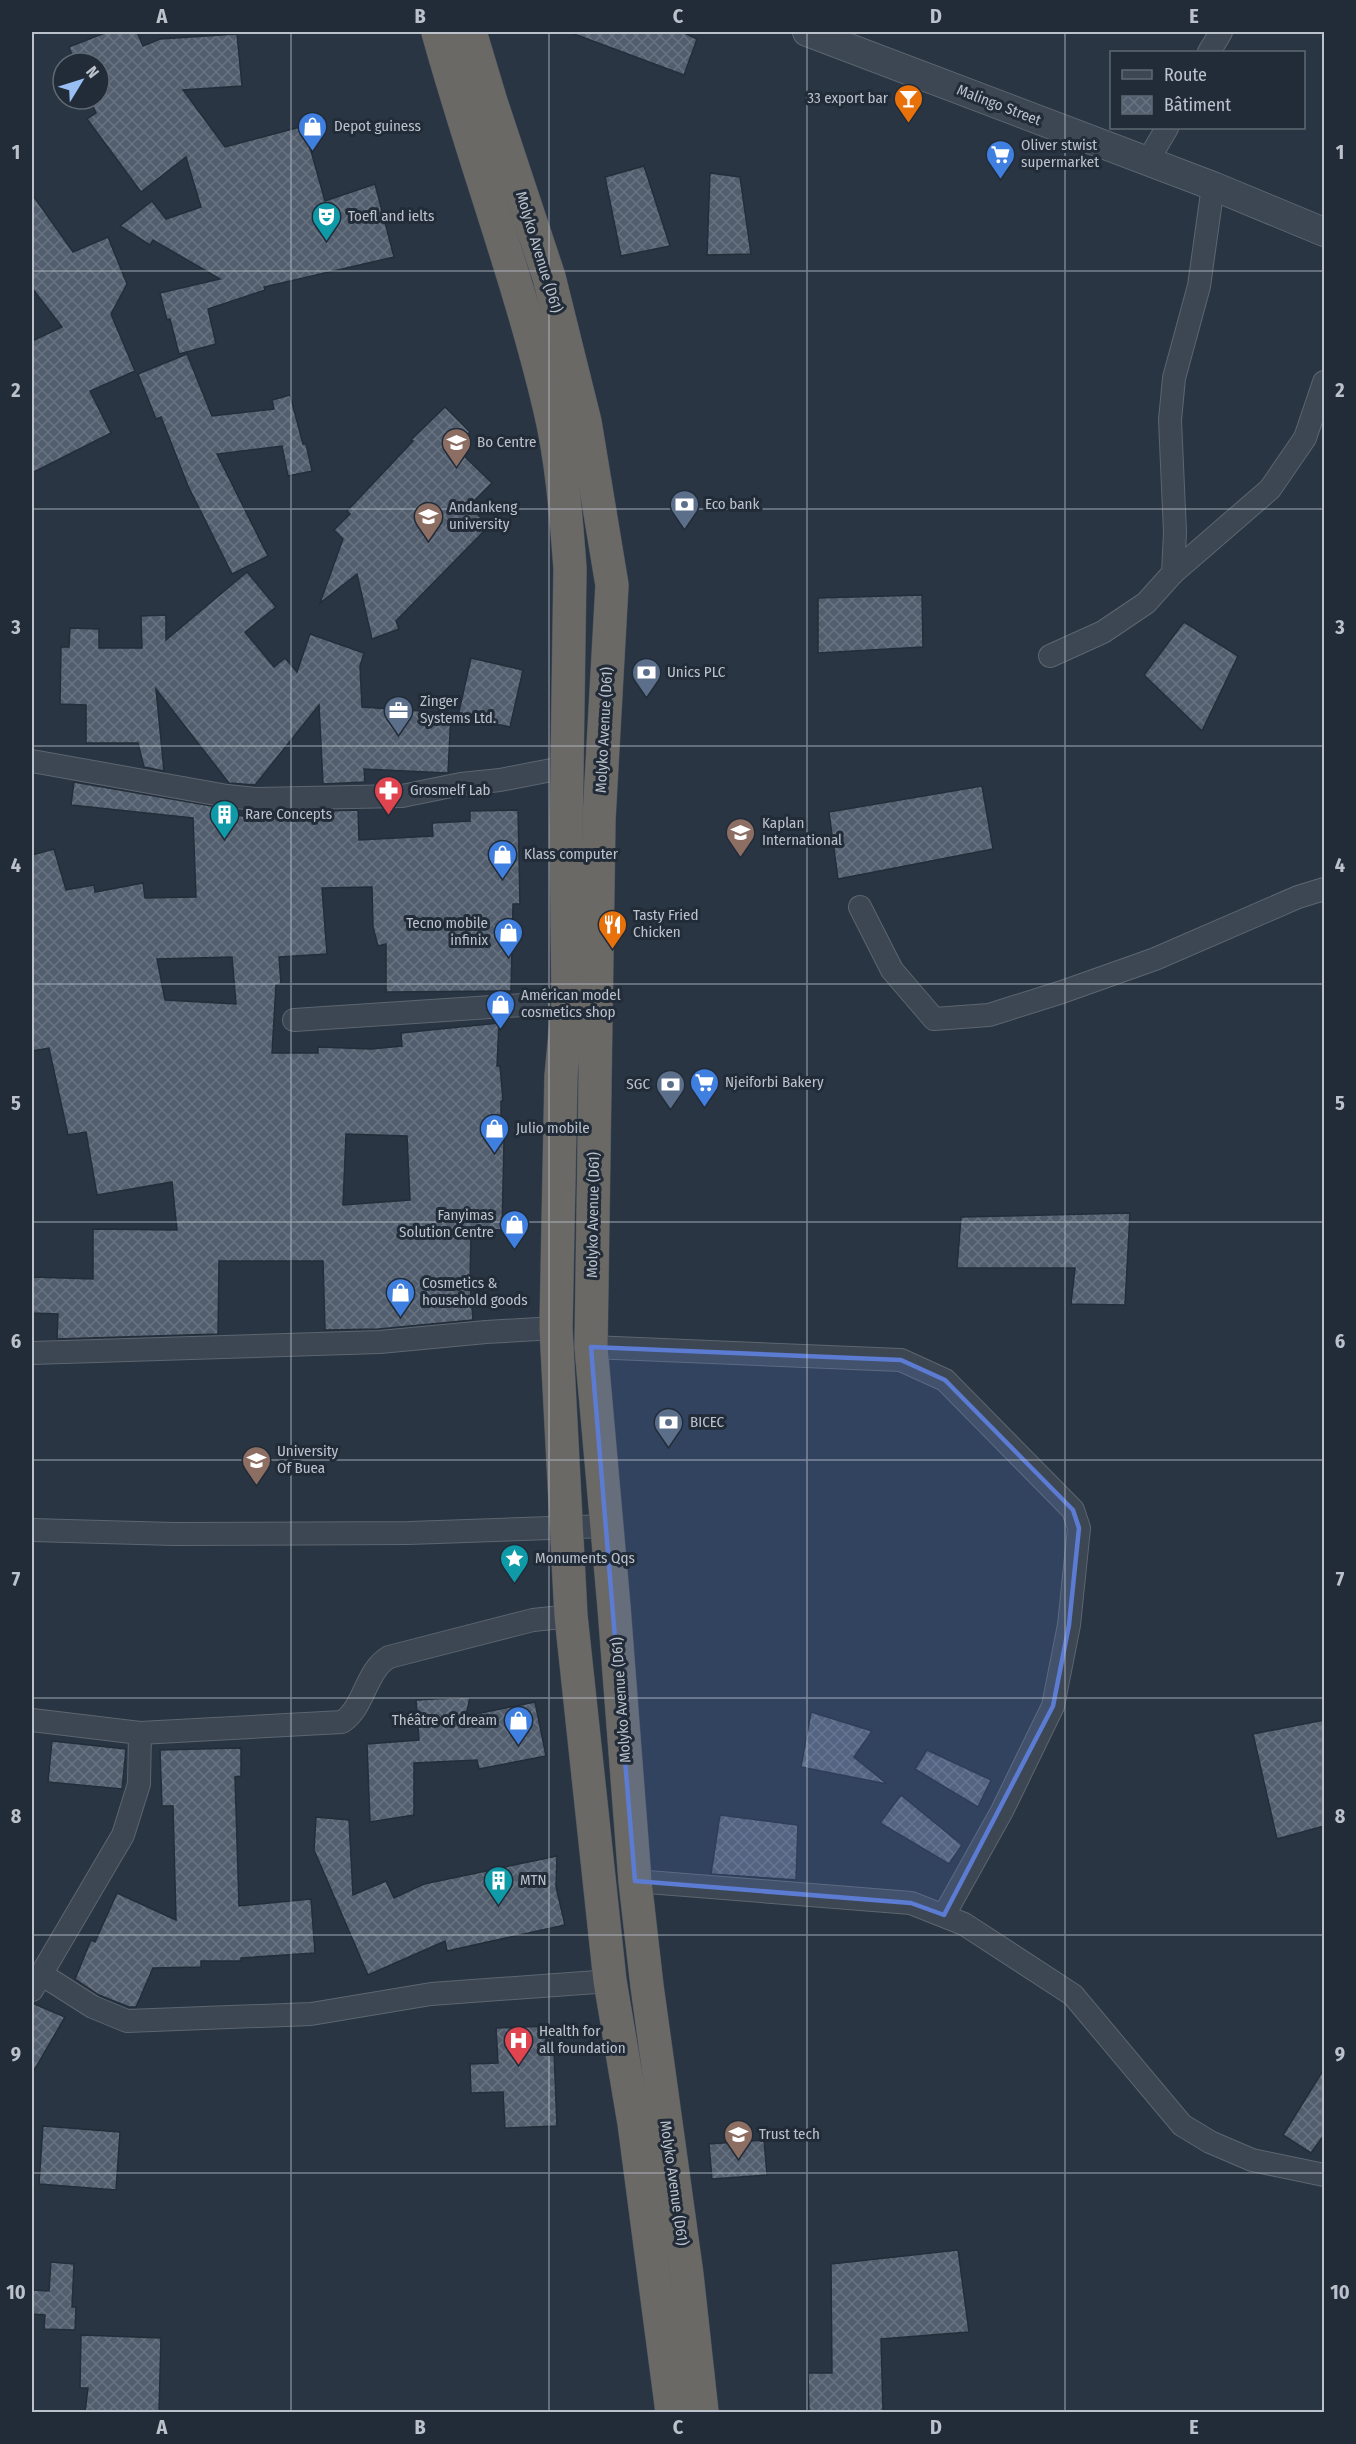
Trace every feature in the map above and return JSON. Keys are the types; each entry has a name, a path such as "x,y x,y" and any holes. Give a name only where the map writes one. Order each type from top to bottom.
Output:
{"highway":[{"name":"Molyko Avenue (D61)","path":"438,32 452,83 516,282 550,412 568,533 570,568 567,767 568,1002 561,1076 556,1328 571,1616 610,1981 634,2122 672,2412"},
{"name":"Molyko Avenue (D61)","path":"470,32 549,277 585,422 612,585 599,819 591,1347 635,1881 648,1997 687,2275 702,2412"}],"street":[{"name":"Malingo Street","path":"807,32 1214,186 1324,231"},
{"path":"1210,51 1221,32"},
{"path":"1147,162 1166,129"},
{"path":"1173,573 1175,532 1170,420 1173,388 1199,286 1214,186"},
{"path":"1050,656 1103,632 1146,603 1173,573 1270,489 1305,438 1324,382"},
{"path":"32,762 227,796 256,798 402,796 567,767"},
{"path":"860,907 892,970 934,1019 958,1019 989,1015 1134,966 1298,897 1324,889"},
{"path":"294,1020 568,1002"},
{"path":"32,1353 380,1342 556,1328"},
{"path":"591,1347 901,1360 945,1380 1072,1510 1079,1528 1078,1539 1069,1625 1053,1706 1002,1811 944,1915"},
{"path":"32,1530 185,1534 409,1533 606,1526"},
{"path":"32,1720 140,1733 342,1722 351,1714 378,1665 389,1657 533,1620 571,1616"},
{"path":"140,1733 139,1784 123,1835 36,1982 127,2021 311,2014 431,1994 610,1981"},
{"path":"635,1881 911,1903 944,1915 964,1924 1072,1995 1182,2124 1210,2142 1252,2160 1324,2175"}],"highlighted area":[{"path":"591,1347 901,1360 945,1380 1073,1510 1079,1528 1069,1625 1053,1706 944,1915 911,1903 635,1881"}],"building":[{"path":"107,32 137,32 143,46 160,39 237,34 242,86 183,90 225,147 304,126 325,201 375,184 394,257 264,287 265,290 208,309 216,344 179,354 170,319 167,320 160,293 220,279 153,240 150,245 120,226 152,201 166,219 201,207 186,157 141,192 87,119 96,113 95,111 111,111 111,51 70,51 69,47"},
{"path":"574,32 682,32 697,39 684,75 574,34"},
{"path":"644,166 670,246 621,256 605,177"},
{"path":"710,173 740,177 751,254 707,255"},
{"path":"32,194 73,252 108,237 127,284 111,314 135,371 90,391 111,433 32,473 32,341 62,327 32,288"},
{"path":"187,354 212,416 274,409 272,400 290,395 312,471 288,476 282,446 217,454 268,556 232,574 188,486 161,417 156,419 138,374"},
{"path":"445,407 470,432 455,447 492,483 469,506 489,526 396,621 399,629 372,639 357,574 320,603 343,539 334,530 350,514 347,511 413,441 411,440"},
{"path":"247,572 276,607 245,632 274,667 285,658 297,672 310,634 364,653 360,666 362,707 451,713 448,773 364,769 365,782 323,784 319,705 255,785 229,783 156,689 164,771 144,767 138,743 86,743 86,705 60,704 61,647 69,647 70,628 99,629 99,648 142,648 141,616 166,615 166,640"},
{"path":"922,595 923,647 818,653 818,598"},
{"path":"1184,622 1238,656 1202,731 1144,675"},
{"path":"471,658 523,670 510,727 458,716"},
{"path":"74,782 235,810 231,816 324,814 324,811 358,810 359,840 433,836 432,823 470,821 470,811 518,810 520,904 513,904 511,991 386,992 386,944 378,946 373,927 372,887 322,888 327,954 279,957 281,984 276,985 272,1053 318,1053 318,1047 371,1049 402,1046 401,1033 499,1023 497,1066 500,1066 503,1101 501,1101 501,1141 504,1141 502,1230 471,1229 470,1283 473,1320 379,1329 325,1330 323,1261 219,1261 218,1334 57,1339 58,1314 32,1313 32,1277 93,1279 93,1229 177,1230 172,1182 97,1195 86,1132 68,1135 49,1048 32,1051 32,855 54,849 66,890 94,885 95,892 143,883 145,898 196,897 193,818 71,805","holes":["232,957 236,1004 165,1000 157,959","346,1134 407,1136 410,1200 343,1205"]},
{"path":"982,786 993,849 838,879 829,812"},
{"path":"1130,1213 1125,1305 1071,1304 1075,1268 957,1268 961,1217"},
{"path":"470,1697 466,1716 535,1702 546,1756 479,1769 477,1760 414,1763 414,1815 370,1822 367,1744 419,1740 416,1700"},
{"path":"811,1712 872,1731 854,1757 887,1784 801,1767"},
{"path":"1324,1720 1324,1826 1277,1839 1253,1734"},
{"path":"52,1741 126,1749 122,1789 48,1782"},
{"path":"241,1748 241,1776 235,1777 239,1906 311,1899 315,1953 241,1958 241,1961 201,1961 201,1967 153,1968 136,2007 129,2007 99,1995 75,1979 91,1940 95,1942 117,1893 176,1920 173,1806 162,1806 160,1750"},
{"path":"927,1750 991,1780 978,1807 915,1769"},
{"path":"901,1795 962,1845 949,1864 880,1823"},
{"path":"720,1815 798,1825 796,1880 711,1874"},
{"path":"316,1817 349,1820 353,1895 386,1881 394,1898 424,1884 557,1856 556,1887 565,1925 447,1951 445,1941 368,1975 314,1850"},
{"path":"32,2003 65,2017 32,2074"},
{"path":"553,2026 557,2126 505,2128 503,2092 471,2093 470,2064 498,2063 496,2028"},
{"path":"1324,2069 1324,2135 1311,2153 1283,2135"},
{"path":"43,2126 120,2132 116,2190 39,2184"},
{"name":"Trust tech","path":"764,2140 767,2175 712,2179 709,2144"},
{"path":"958,2250 969,2332 881,2339 883,2412 809,2412 808,2373 832,2373 831,2264"},
{"path":"51,2262 74,2264 72,2307 76,2307 75,2330 44,2329 45,2315 32,2314 32,2290 49,2291"},
{"path":"81,2335 161,2338 159,2412 85,2412 88,2388 80,2388"}],"place":[{"name":"33 export bar","path":"909,124"},
{"name":"Depot guiness","path":"313,152"},
{"name":"Oliver stwist supermarket","path":"1000,180"},
{"name":"Toefl and ielts","path":"327,242"},
{"name":"Bo Centre","path":"456,468"},
{"name":"Eco bank","path":"684,530"},
{"name":"Andankeng university","path":"428,542"},
{"name":"Unics PLC","path":"646,698"},
{"name":"Zinger Systems Ltd.","path":"399,736"},
{"name":"Grosmelf Lab","path":"389,816"},
{"name":"Rare Concepts","path":"224,840"},
{"name":"Kaplan International","path":"741,858"},
{"name":"Klass computer","path":"503,880"},
{"name":"Tasty Fried Chicken","path":"612,950"},
{"name":"Tecno mobile infinix","path":"509,958"},
{"name":"Américan model cosmetics shop","path":"500,1030"},
{"name":"Njeiforbi Bakery","path":"704,1108"},
{"name":"SGC","path":"671,1110"},
{"name":"Julio mobile","path":"495,1154"},
{"name":"Fanyimas Solution Centre","path":"515,1250"},
{"name":"Cosmetics & household goods","path":"401,1318"},
{"name":"BICEC","path":"669,1448"},
{"name":"University Of Buea","path":"256,1486"},
{"name":"Monuments Qqs","path":"514,1584"},
{"name":"Théâtre of dream","path":"518,1746"},
{"name":"MTN","path":"499,1906"},
{"name":"Health for all foundation","path":"518,2066"},
{"name":"Trust tech","path":"738,2160"}]}
